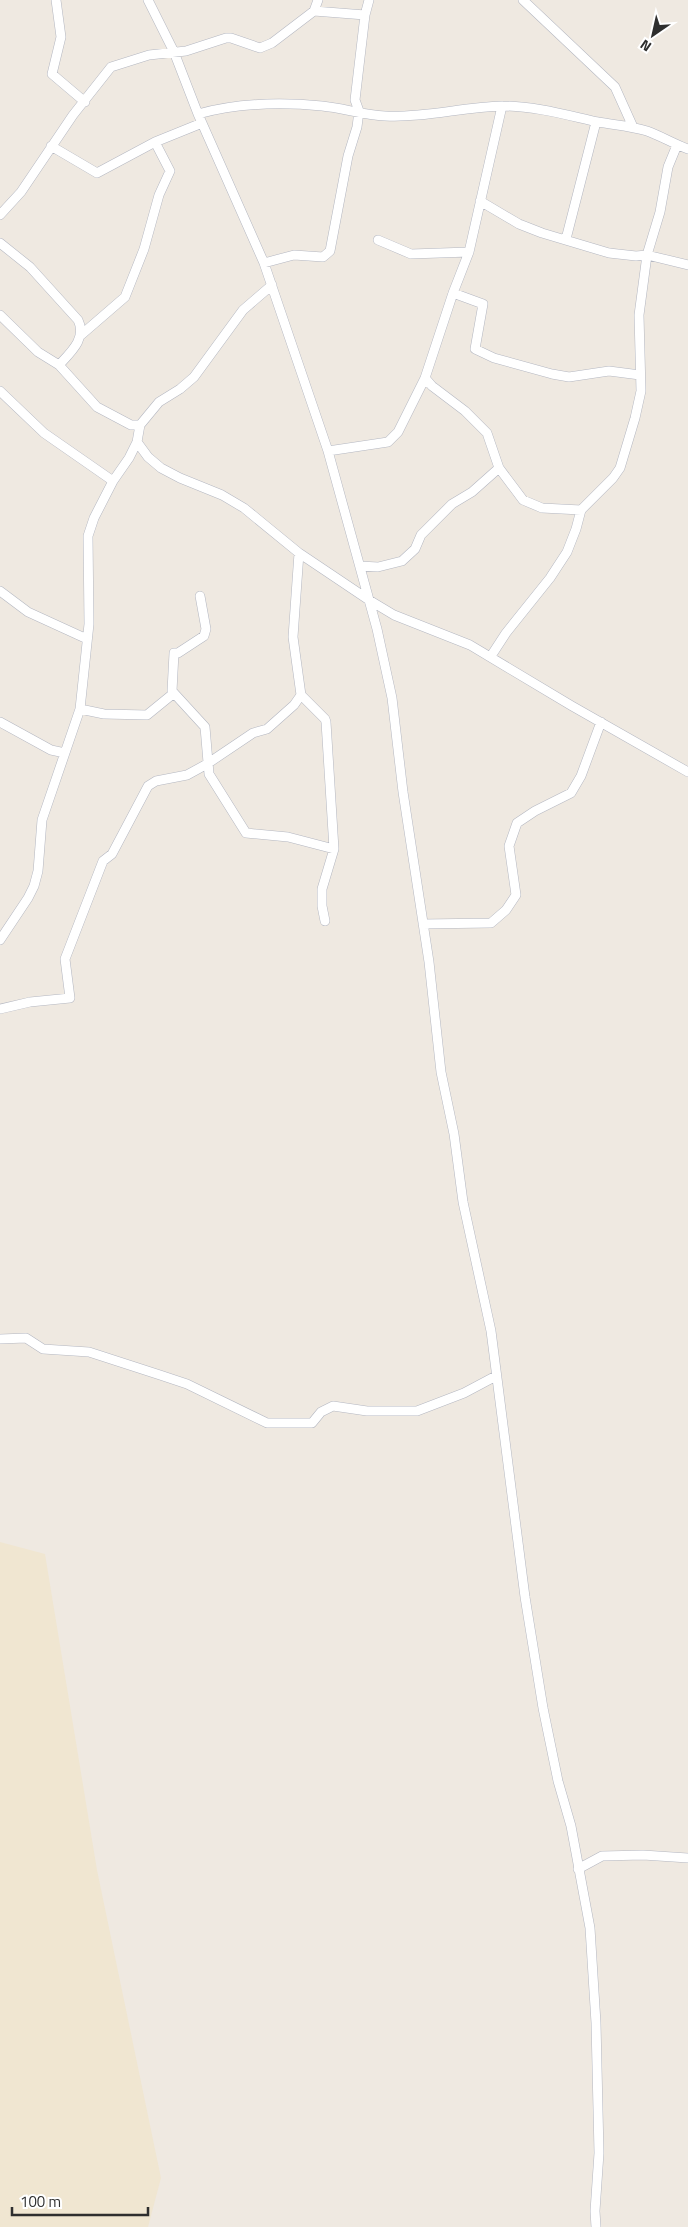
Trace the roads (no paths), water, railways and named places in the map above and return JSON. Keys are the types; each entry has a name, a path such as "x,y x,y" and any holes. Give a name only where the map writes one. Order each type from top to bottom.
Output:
{"street":[{"path":"56,0 61,37 52,74 85,102"},
{"path":"148,0 174,52 198,114 272,285 328,451 369,600 392,698 403,792 430,962 441,1072 454,1134 463,1202 491,1331 525,1598 543,1708 558,1781 571,1826 590,1928 596,2023 599,2153 595,2211 596,2227"},
{"path":"0,215 21,192 51,146 111,67 148,55 174,52 230,38 260,48 272,43 314,10 318,0"},
{"path":"264,263 294,255 323,257 330,251 359,111 355,100 365,15 369,0"},
{"path":"523,0 615,87 633,127"},
{"path":"314,10 365,15"},
{"path":"198,114 219,108 266,104 302,104 397,116 502,106 560,112 596,122 633,127 688,149"},
{"path":"328,451 388,442 398,432 425,378 453,293 469,252 502,106"},
{"path":"566,239 596,122"},
{"path":"51,146 97,174 155,142 202,123"},
{"path":"81,335 125,297 144,249 159,195 170,171 155,142"},
{"path":"491,656 506,633 550,578 567,552 581,510 620,468 635,418 640,391 639,315 647,255 660,212 668,167 677,145"},
{"path":"480,201 519,224 542,233 618,255 647,255 688,265"},
{"path":"378,240 411,254 469,252"},
{"path":"0,243 30,268 78,320 82,327 78,343 59,365"},
{"path":"0,940 34,886 42,820 80,709 89,624 88,536 94,518 137,442 140,425 159,402 180,389 194,376 243,310 252,300 272,285"},
{"path":"453,293 483,304 475,349 494,358 569,377 609,371 640,375"},
{"path":"0,315 38,352 59,365 97,407 126,423 140,425"},
{"path":"425,378 488,433 499,468 518,494 531,505 551,510 581,510"},
{"path":"0,391 44,433 113,482"},
{"path":"137,442 161,468 222,495 244,508 299,553 394,615 452,637 491,656 688,772"},
{"path":"360,566 378,567 402,561 415,549 421,535 452,504 472,492 499,468"},
{"path":"299,553 293,637 302,695 325,719 334,849 322,889 322,906 325,921"},
{"path":"0,591 28,612 88,639"},
{"path":"200,596 206,629 204,636 174,654 172,691 205,727 208,744 207,764 213,782 246,833 288,837 334,849"},
{"path":"80,709 104,714 147,715 174,693"},
{"path":"0,1009 30,1002 70,998 65,959 104,861 112,854 148,786 156,781 187,775 207,764 253,732 267,730 302,695"},
{"path":"0,722 51,750 65,753"},
{"path":"423,924 490,923 506,910 516,895 509,846 517,824 535,811 571,793 581,776 601,722"},
{"path":"0,1339 26,1338 43,1349 88,1352 188,1384 267,1423 312,1423 321,1412 333,1406 367,1412 417,1410 464,1394 496,1376"},
{"path":"578,1869 602,1856 643,1855 688,1858"}]}
